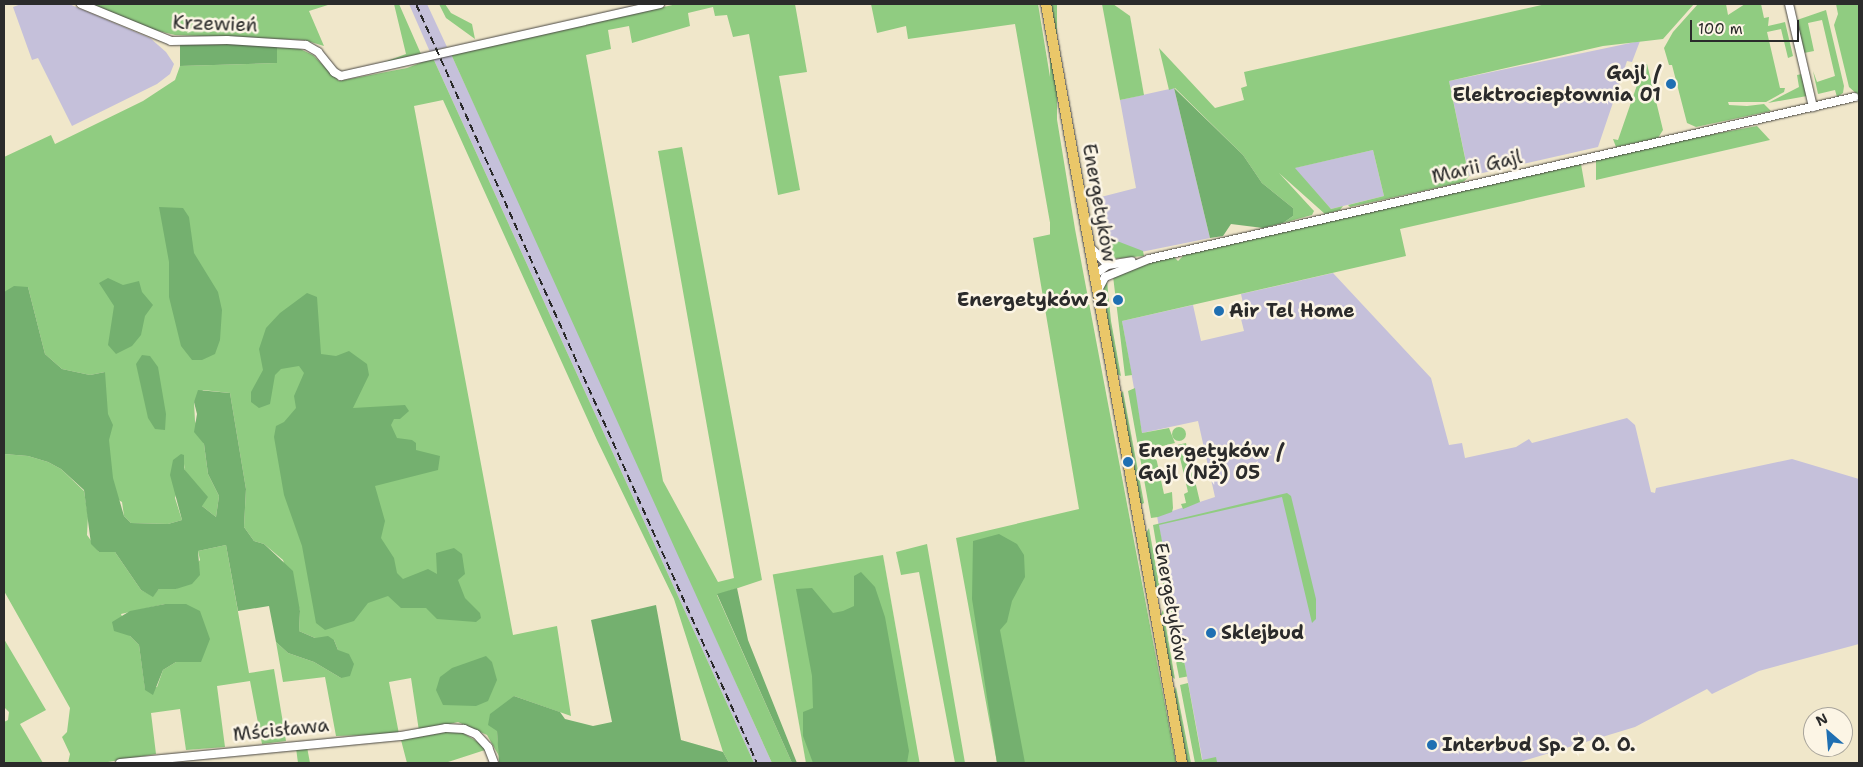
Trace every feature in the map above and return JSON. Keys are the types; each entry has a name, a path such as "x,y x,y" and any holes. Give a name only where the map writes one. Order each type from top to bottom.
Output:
{"main road":[{"name":"Energetyków","path":"1046,4 1182,763"}],"street":[{"name":"Krzewień","path":"80,4 171,41 227,40 306,45 318,52 334,72 341,76 660,4"},
{"path":"1789,4 1813,107"},
{"name":"Marii Gajl","path":"1094,275 1108,265 1149,259 1855,97"},
{"path":"1089,246 1108,265"},
{"name":"Marii Gajl","path":"1094,275 1109,274 1149,259"},
{"path":"1097,292 1101,281 1109,274"},
{"name":"Mścisława","path":"120,763 401,736 446,728 464,728 476,734 488,747 494,763"}],"shaded area":[{"path":"21,4 69,4 150,38 166,52 174,64 170,74 157,84 72,126 38,58 32,60 13,7"},
{"path":"409,4 427,4 447,47 430,52"},
{"path":"1640,41 1632,62 1627,61 1598,147 1469,176 1449,81"},
{"path":"451,54 582,339 772,763 754,763 433,58"},
{"path":"1174,88 1210,238 1141,252 1104,236 1097,198 1136,188 1120,100"},
{"path":"1373,150 1384,196 1331,209 1294,168"},
{"path":"1333,273 1431,378 1449,445 1462,443 1465,458 1516,447 1529,439 1532,443 1627,418 1635,425 1651,492 1655,493 1656,488 1792,459 1859,479 1859,644 1759,671 1712,694 1707,689 1635,727 1517,763 1203,763 1157,516 1215,497 1198,421 1142,433 1122,321 1193,305 1201,341 1244,331 1241,319 1246,316 1241,294"}],"green space":[{"path":"89,4 331,4 309,11 324,46 304,40 175,35 146,28"},
{"path":"394,4 399,4 421,54 379,64 406,54"},
{"path":"439,4 445,4 451,13 472,24 475,39 446,18"},
{"path":"677,4 795,4 807,72 779,76 800,190 778,195 749,34 733,37 727,15 715,16 713,7 688,13 690,26 632,43 629,26 608,30 611,49 586,55 663,481 718,582 734,578 658,151 682,147 762,580 717,595 792,763 772,763 451,54"},
{"path":"871,4 1038,4 1075,229 1176,763 997,763 956,538 1079,509 1033,238 1052,234 1015,24 908,39 906,26 877,33"},
{"path":"1050,4 1057,4 1057,252 1050,252"},
{"path":"1102,4 1113,4 1130,16 1144,95 1120,100"},
{"path":"1546,4 1694,4 1663,39 1603,46 1449,81 1469,177 1463,182 1350,207 1348,205 1384,196 1373,150 1295,168 1331,209 1343,206 1340,210 1325,214 1279,173 1314,211 1312,215 1283,223 1293,216 1293,208 1262,183 1243,155 1175,88 1169,90 1159,48 1215,108 1244,100 1241,88 1247,86 1244,72"},
{"path":"1698,4 1726,4 1728,15 1745,4 1761,4 1764,18 1769,17 1768,26 1785,22 1793,56 1788,58 1781,29 1767,32 1780,88 1785,88 1784,92 1766,102 1728,102 1729,105 1747,106 1764,104 1771,111 1696,127 1687,123 1672,65 1669,65 1664,48 1673,32"},
{"path":"1836,4 1859,4 1859,96 1849,87 1834,25 1838,14"},
{"path":"1826,10 1844,86 1843,93 1837,97 1835,90 1818,94 1813,71 1817,82 1835,76 1822,20 1808,23 1814,51 1804,53 1797,20"},
{"path":"241,44 277,47 277,63 180,66 180,45"},
{"path":"277,47 298,48 313,55 339,81 407,68 433,58 754,763 729,763 723,752 674,599 597,440 443,100 414,106 513,635 557,626 571,716 514,696 497,731 499,756 487,735 458,722 419,731 411,678 389,682 399,734 336,736 325,677 283,682 276,642 288,653 314,662 341,678 338,650 334,640 315,638 299,631 300,611 283,560 264,544 254,541 244,527 246,489 230,393 203,390 194,402 195,421 204,444 208,474 219,496 216,517 202,506 184,469 185,464 175,498 182,520 168,524 131,523 124,516 122,502 93,485 105,372 90,375 62,369 45,354 28,287 4,292 4,157 51,135 55,144 143,101 175,80 180,66 277,63"},
{"path":"1647,64 1663,130 1658,138 1616,147 1613,139 1618,140 1644,65"},
{"path":"1802,74 1807,96 1768,103 1799,87 1797,75"},
{"path":"1174,88 1243,155 1262,183 1293,208 1293,216 1283,223 1263,228 1231,224 1223,236 1210,238"},
{"path":"1757,126 1770,140 1596,180 1596,156"},
{"path":"1581,164 1585,187 1400,229 1406,256 1122,321 1132,375 1125,376 1113,276 1174,257 1178,261 1184,255"},
{"path":"159,207 183,208 189,217 194,253 218,292 222,310 220,340 215,354 202,360 192,360 181,346 169,297 169,262"},
{"path":"1104,236 1143,251 1144,256 1110,259"},
{"path":"108,278 123,285 139,281 142,292 153,305 145,316 141,335 132,346 116,354 108,345 114,306 99,283"},
{"path":"1107,281 1111,321 1121,376 1117,374 1102,289"},
{"path":"14,286 28,287 45,354 62,369 90,375 105,372 108,414 113,425 109,440 113,478 124,516 131,523 168,524 182,520 170,475 173,460 181,454 184,455 184,469 208,497 202,506 216,517 219,496 208,474 204,444 194,432 197,414 194,402 198,390 230,393 246,489 244,527 254,541 264,544 293,571 300,611 299,631 315,638 328,636 334,640 338,650 349,654 354,664 350,676 341,678 314,662 288,653 276,642 269,606 238,611 226,545 198,551 200,575 192,584 176,589 159,589 153,597 141,590 115,552 99,552 91,544 84,490 61,469 48,462 28,456 4,454 4,292"},
{"path":"307,293 317,297 321,354 336,356 349,351 367,364 369,375 353,408 405,405 409,411 400,419 394,419 391,425 397,438 412,440 416,443 416,450 440,456 438,470 375,486 385,521 381,538 394,558 397,573 403,579 428,569 437,574 436,553 454,548 462,554 465,574 458,580 465,598 480,613 481,618 476,622 437,619 426,608 401,608 388,596 368,603 354,621 325,630 316,623 302,546 284,495 274,437 276,426 284,422 296,408 294,396 304,373 299,366 281,369 275,375 270,404 259,408 251,402 251,392 263,370 259,349 266,328 280,313"},
{"path":"142,355 150,356 158,367 166,414 165,430 155,429 148,418 136,364"},
{"path":"1135,388 1142,433 1169,428 1175,443 1154,448 1164,494 1172,492 1173,508 1172,512 1158,517 1151,518 1128,391"},
{"path":"1123,391 1144,503 1140,505 1121,394"},
{"path":"1176,427 1182,427 1186,434 1182,441 1176,441 1172,437 1172,431"},
{"path":"1186,443 1200,502 1183,509 1181,504 1186,503 1184,494 1188,492 1177,445"},
{"path":"4,454 28,456 48,462 61,469 84,491 88,516 87,535 99,552 115,552 141,590 153,596 159,589 176,589 200,560 198,551 226,545 249,673 274,669 286,741 262,744 250,681 217,686 225,747 186,750 180,709 151,713 156,754 102,763 68,763 70,754 62,737 67,732 70,708 4,591","holes":["165,604 191,661 176,662 163,670 157,687 145,689 139,645 130,636 121,614"]},
{"path":"1287,493 1291,496 1316,599 1316,619 1312,623 1282,497 1159,525 1171,589 1164,590 1153,525"},
{"path":"1149,528 1160,590 1155,587 1145,535"},
{"path":"999,534 1017,544 1024,555 1025,577 1012,601 1007,622 1000,630 1025,763 997,763 972,599 973,541"},
{"path":"927,544 965,763 955,763 919,572 901,575 896,552"},
{"path":"883,555 920,763 806,763 773,574"},
{"path":"861,572 875,587 885,617 909,751 907,763 813,763 803,736 803,712 813,708 812,676 796,589 812,588 833,613 843,611 854,606 854,576"},
{"path":"737,588 748,640 797,763 792,763 717,594"},
{"path":"1172,599 1187,677 1179,678 1164,601"},
{"path":"165,604 186,604 200,611 210,639 201,662 176,662 163,670 153,695 145,690 139,645 130,636 114,631 112,622 130,611"},
{"path":"656,605 681,740 723,752 729,763 499,763 497,731 488,725 490,714 514,696 560,712 565,719 593,726 612,722 591,620"},
{"path":"1163,610 1175,679 1171,676 1160,616"},
{"path":"4,639 46,710 20,724 43,763 4,763 4,722 8,720 9,712 4,707"},
{"path":"486,656 492,662 497,680 488,701 476,706 443,705 436,690 440,677 452,668"},
{"path":"1188,683 1202,760 1216,757 1217,762 1195,763 1180,685"},
{"path":"1176,687 1191,763 1186,762 1174,692"},
{"path":"458,730 483,745 492,763 485,750 445,763 407,763 401,740"},
{"path":"307,747 310,763 298,763 296,748"}],"railway":[{"path":"416,4 757,763"}],"place":[{"name":"Gajl / Elektrociepłownia 01","path":"1671,84"},
{"name":"Energetyków 2","path":"1118,300"},
{"name":"Air Tel Home","path":"1219,311"},
{"name":"Energetyków / Gajl (NŻ) 05","path":"1128,462"},
{"name":"Sklejbud","path":"1211,633"},
{"name":"Interbud Sp. Z O. O.","path":"1432,745"}]}
